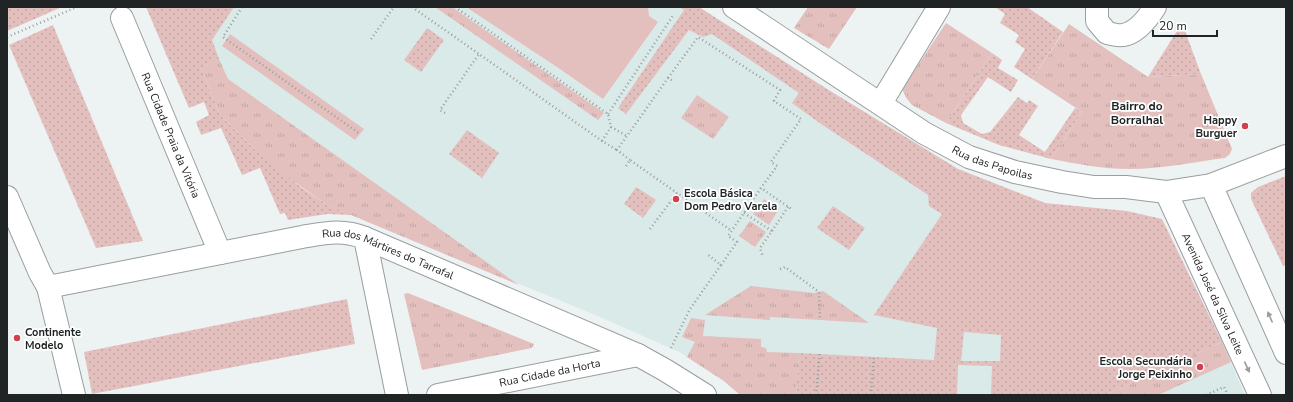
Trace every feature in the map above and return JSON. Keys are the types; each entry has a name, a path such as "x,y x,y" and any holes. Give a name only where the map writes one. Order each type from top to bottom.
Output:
{"street":[{"name":"Rua das Papoilas","path":"734,7 881,103 924,133 969,157 1015,172 1094,187 1126,187 1166,192 1211,185 1286,156"},
{"path":"881,103 939,7"},
{"path":"1097,7 1097,21 1107,33 1123,35 1146,21 1155,7"},
{"name":"Rua Cidade Praia da Vitória","path":"122,18 220,253"},
{"path":"1211,185 1286,353"},
{"name":"Avenida José da Silva Leite","path":"1166,192 1260,395"},
{"path":"7,197 40,273 48,287 74,395"},
{"name":"Rua dos Mártires do Tarrafal","path":"48,287 331,232 354,234 638,354 705,395"},
{"path":"365,238 397,395"},
{"name":"Rua Cidade da Horta","path":"438,395 638,354"}],"path":[{"path":"7,37 77,7"},
{"path":"242,7 223,37 360,134"},
{"path":"371,39 394,7"},
{"path":"412,7 732,231"},
{"path":"455,7 608,114 611,127 602,141"},
{"path":"608,114 674,14"},
{"path":"617,150 698,37 780,90 774,101 801,119 771,162 777,166 728,236 737,242 690,309 670,348"},
{"path":"445,113 440,110 479,54"},
{"path":"668,78 673,81"},
{"path":"611,127 627,136"},
{"path":"626,166 630,160"},
{"path":"761,188 793,210"},
{"path":"650,229 677,193"},
{"path":"763,257 760,248 788,207"},
{"path":"744,213 772,231"},
{"path":"707,254 721,265"},
{"path":"780,269 785,267 819,292 820,320"},
{"path":"816,395 820,352"},
{"path":"871,395 874,356"},
{"path":"1206,395 1224,387 1228,395"}],"shaded area":[{"name":"Escola Básica Dom Pedro Varela","path":"178,7 699,7 827,89 958,169 1045,203 1115,391 1222,342 1245,395 740,395 724,381 679,352 600,317 327,205 302,188 255,150 201,68"}],"green space":[{"path":"7,7 62,7 7,31"},
{"path":"146,7 234,7 212,40 219,59 201,68 220,115 255,150 302,188 327,205 352,215 327,214 288,220 285,213 280,214 260,168 242,175 221,128 201,135 196,122 209,115 204,102 189,108"},
{"path":"435,7 452,7 604,113 598,120"},
{"path":"466,7 648,7 649,16 658,22 603,99"},
{"path":"679,7 699,7 827,89 958,169 1045,203 1127,211 1162,219 1222,342 1106,395 991,395 992,366 958,365 957,395 796,395 799,353 934,360 937,328 874,315 942,214 929,206 928,195 792,103 799,93 712,34 703,37 689,30 626,114 618,108 684,10","holes":["964,332 1001,335 1000,361 961,361"]},
{"path":"808,7 857,7 829,49 794,28"},
{"path":"995,7 1027,7 1063,32 1032,79 1014,67 1025,49 1015,42 1019,35 1000,23 1005,14"},
{"path":"946,23 992,53 946,123 912,105 902,89"},
{"path":"1182,23 1201,74 1148,77"},
{"path":"1069,24 1148,77 1201,74 1232,149 1230,154 1225,158 1142,169 1100,167 1051,159 1082,112 1032,79"},
{"path":"53,25 143,241 96,248 9,45"},
{"path":"427,28 444,40 421,72 404,60"},
{"path":"230,34 364,129 355,140 222,46"},
{"path":"992,53 1002,60 998,68 1018,80 1011,92 988,77 961,115 963,123 982,134 990,132 1018,97 1027,103 1029,100 1038,106 1019,135 1045,152 1075,108 1082,112 1051,159 999,145 946,123"},
{"path":"219,59 228,79 519,285 327,205 278,170 255,150 220,115 201,68"},
{"path":"697,95 729,117 713,139 681,118"},
{"path":"467,130 499,153 482,178 449,154"},
{"path":"1286,176 1286,265 1283,266 1251,199 1251,193 1258,187"},
{"path":"636,187 656,200 643,218 624,204"},
{"path":"764,199 779,209 769,225 753,214"},
{"path":"833,206 865,228 849,250 817,228"},
{"path":"750,221 766,232 755,247 739,236"},
{"path":"751,286 814,293 823,291 869,323 770,317 770,320 705,315"},
{"path":"408,293 534,344 532,348 422,370 404,294"},
{"path":"347,299 355,344 92,394 84,352"},
{"path":"691,318 705,320 703,336 761,339 761,347 766,348 767,352 799,353 796,395 740,395 724,381 687,357 695,342 682,337"},
{"name":"Escola Secundária Jorge Peixinho","path":"1222,342 1231,362 1158,395 1106,395"}],"place":[{"name":"Happy Burguer","path":"1245,126"},
{"name":"Escola Básica Dom Pedro Varela","path":"676,199"},
{"name":"Continente Modelo","path":"17,338"},
{"name":"Escola Secundária Jorge Peixinho","path":"1200,367"}],"district":[{"name":"Bairro do Borralhal","path":"1137,113"}]}
